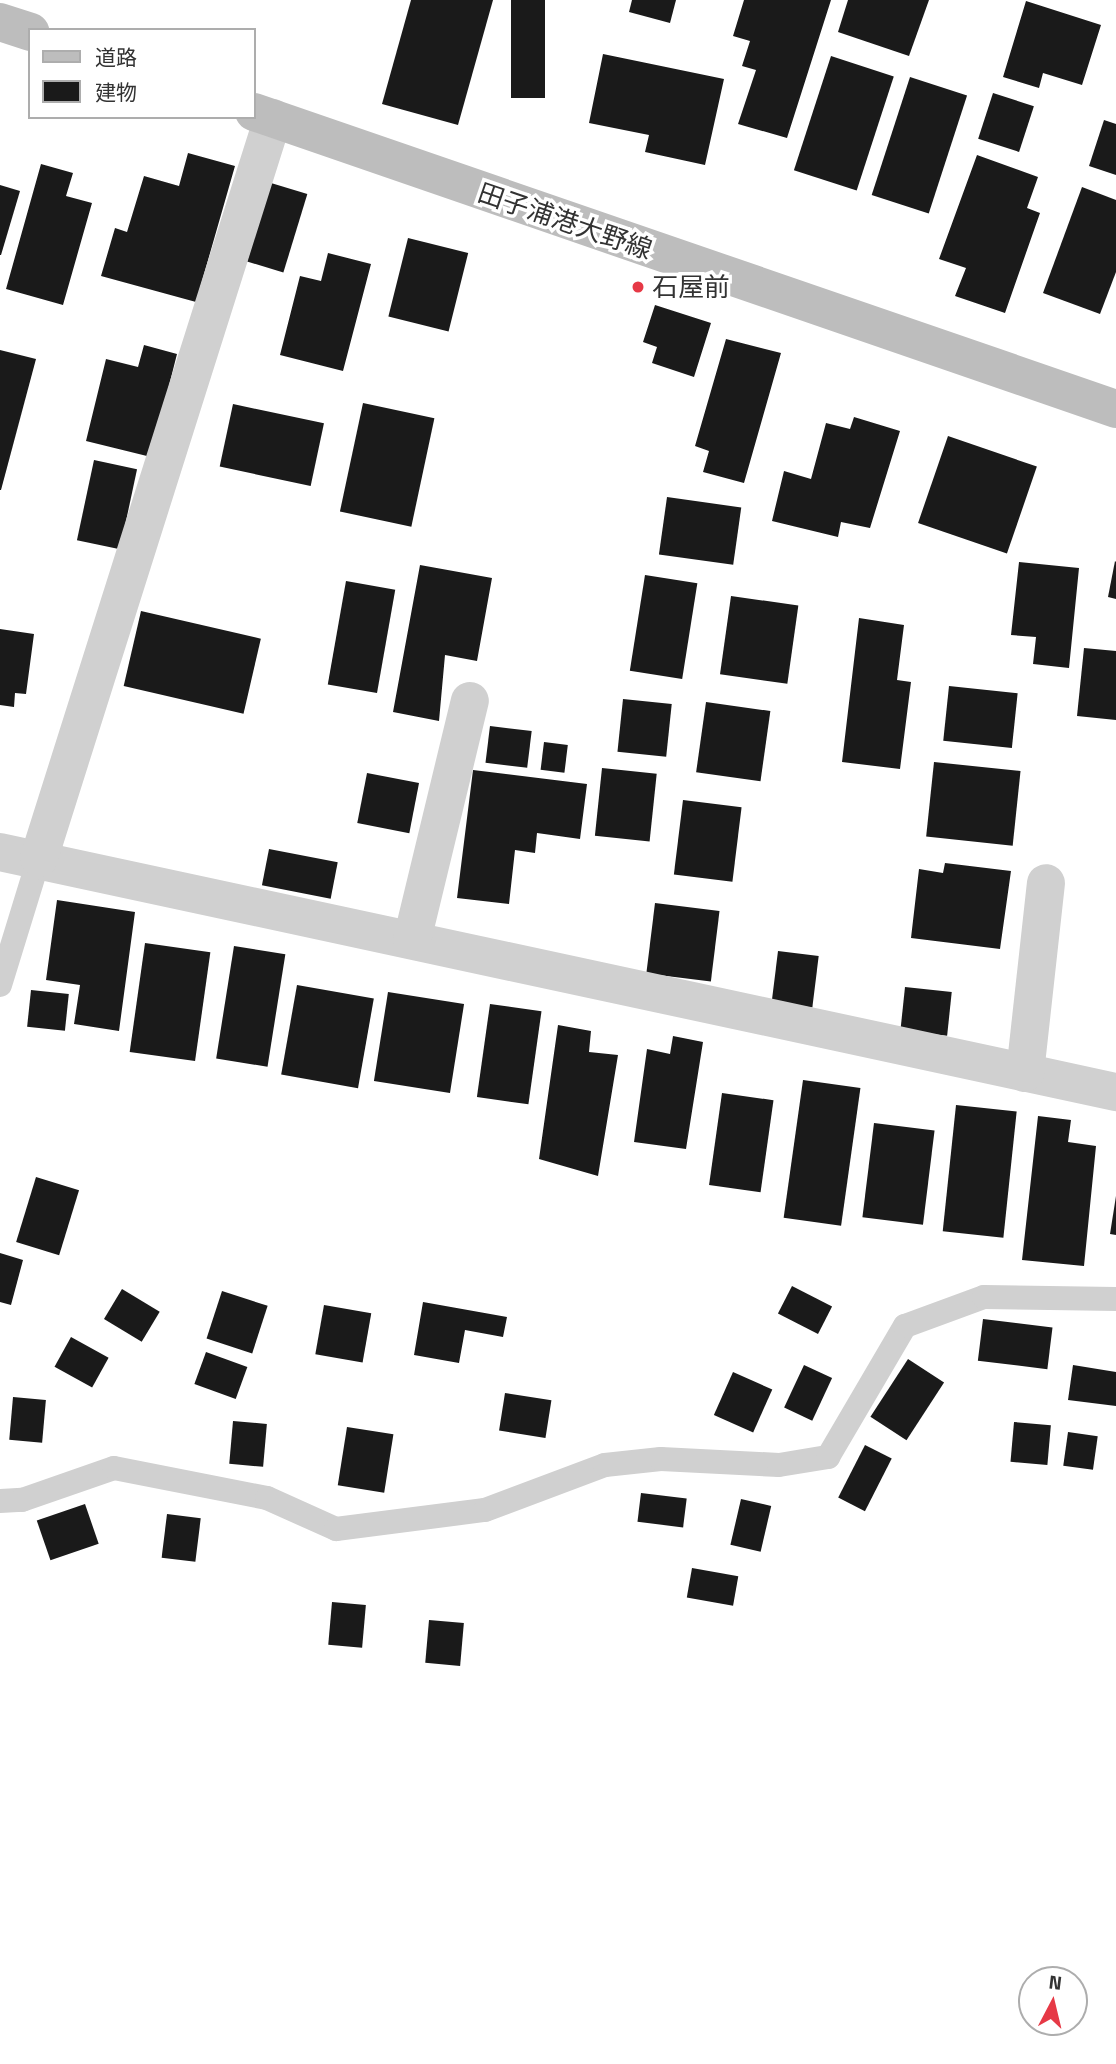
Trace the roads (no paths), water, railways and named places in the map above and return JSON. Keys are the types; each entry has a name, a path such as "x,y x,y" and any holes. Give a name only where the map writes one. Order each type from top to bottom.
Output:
{"main road":[{"path":"0,22 28,31"},
{"name":"田子浦港大野線","path":"263,115 1116,409"}],"street":[{"path":"39,858 263,115"},
{"path":"412,940 470,701"},
{"path":"0,852 39,858 1116,1093"},
{"path":"1025,1073 1046,883"}],"lane":[{"path":"0,985 39,858"},
{"path":"0,1501 22,1500 114,1468 267,1498 336,1529 485,1510 605,1465 661,1459 779,1465 828,1457 905,1326 984,1297 1116,1300"}],"place":[{"name":"石屋前","path":"638,287"}]}
